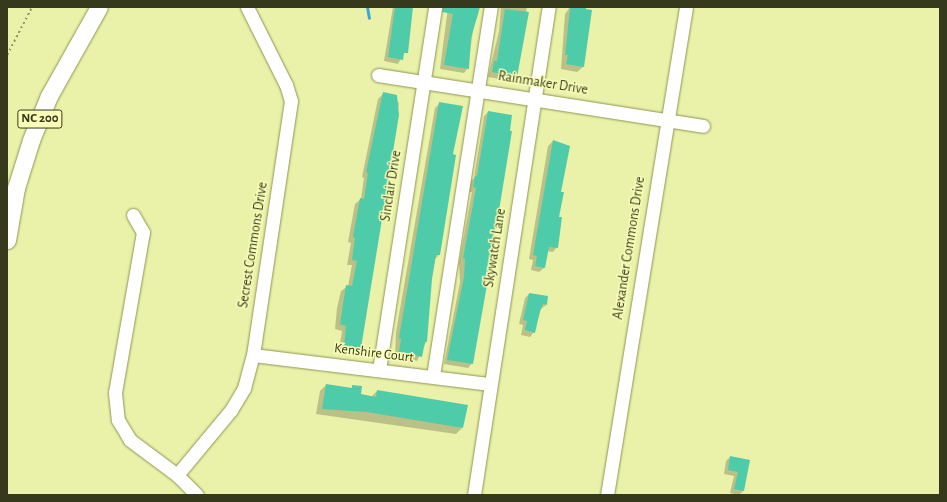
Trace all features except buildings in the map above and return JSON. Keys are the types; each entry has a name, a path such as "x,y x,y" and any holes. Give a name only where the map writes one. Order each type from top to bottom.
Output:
{"main road":[{"name":"NC 200","path":"7,240 16,188 30,140 52,90 99,7"}],"street":[{"name":"Secrest Commons Drive","path":"177,475 241,394 253,355 291,101 286,85 248,7"},
{"name":"Sinclair Drive","path":"379,370 435,7"},
{"path":"433,376 491,7"},
{"name":"Skywatch Lane","path":"474,495 549,7"},
{"name":"Alexander Commons Drive","path":"607,495 666,120 686,7"},
{"name":"Rainmaker Drive","path":"378,75 479,89 703,126"},
{"path":"133,215 143,232 115,393 118,420 130,440 177,475 197,495"},
{"name":"Kenshire Court","path":"253,355 490,384"}],"path":[{"path":"7,55 32,7"}],"waterway":[{"path":"367,7 369,18"}]}
